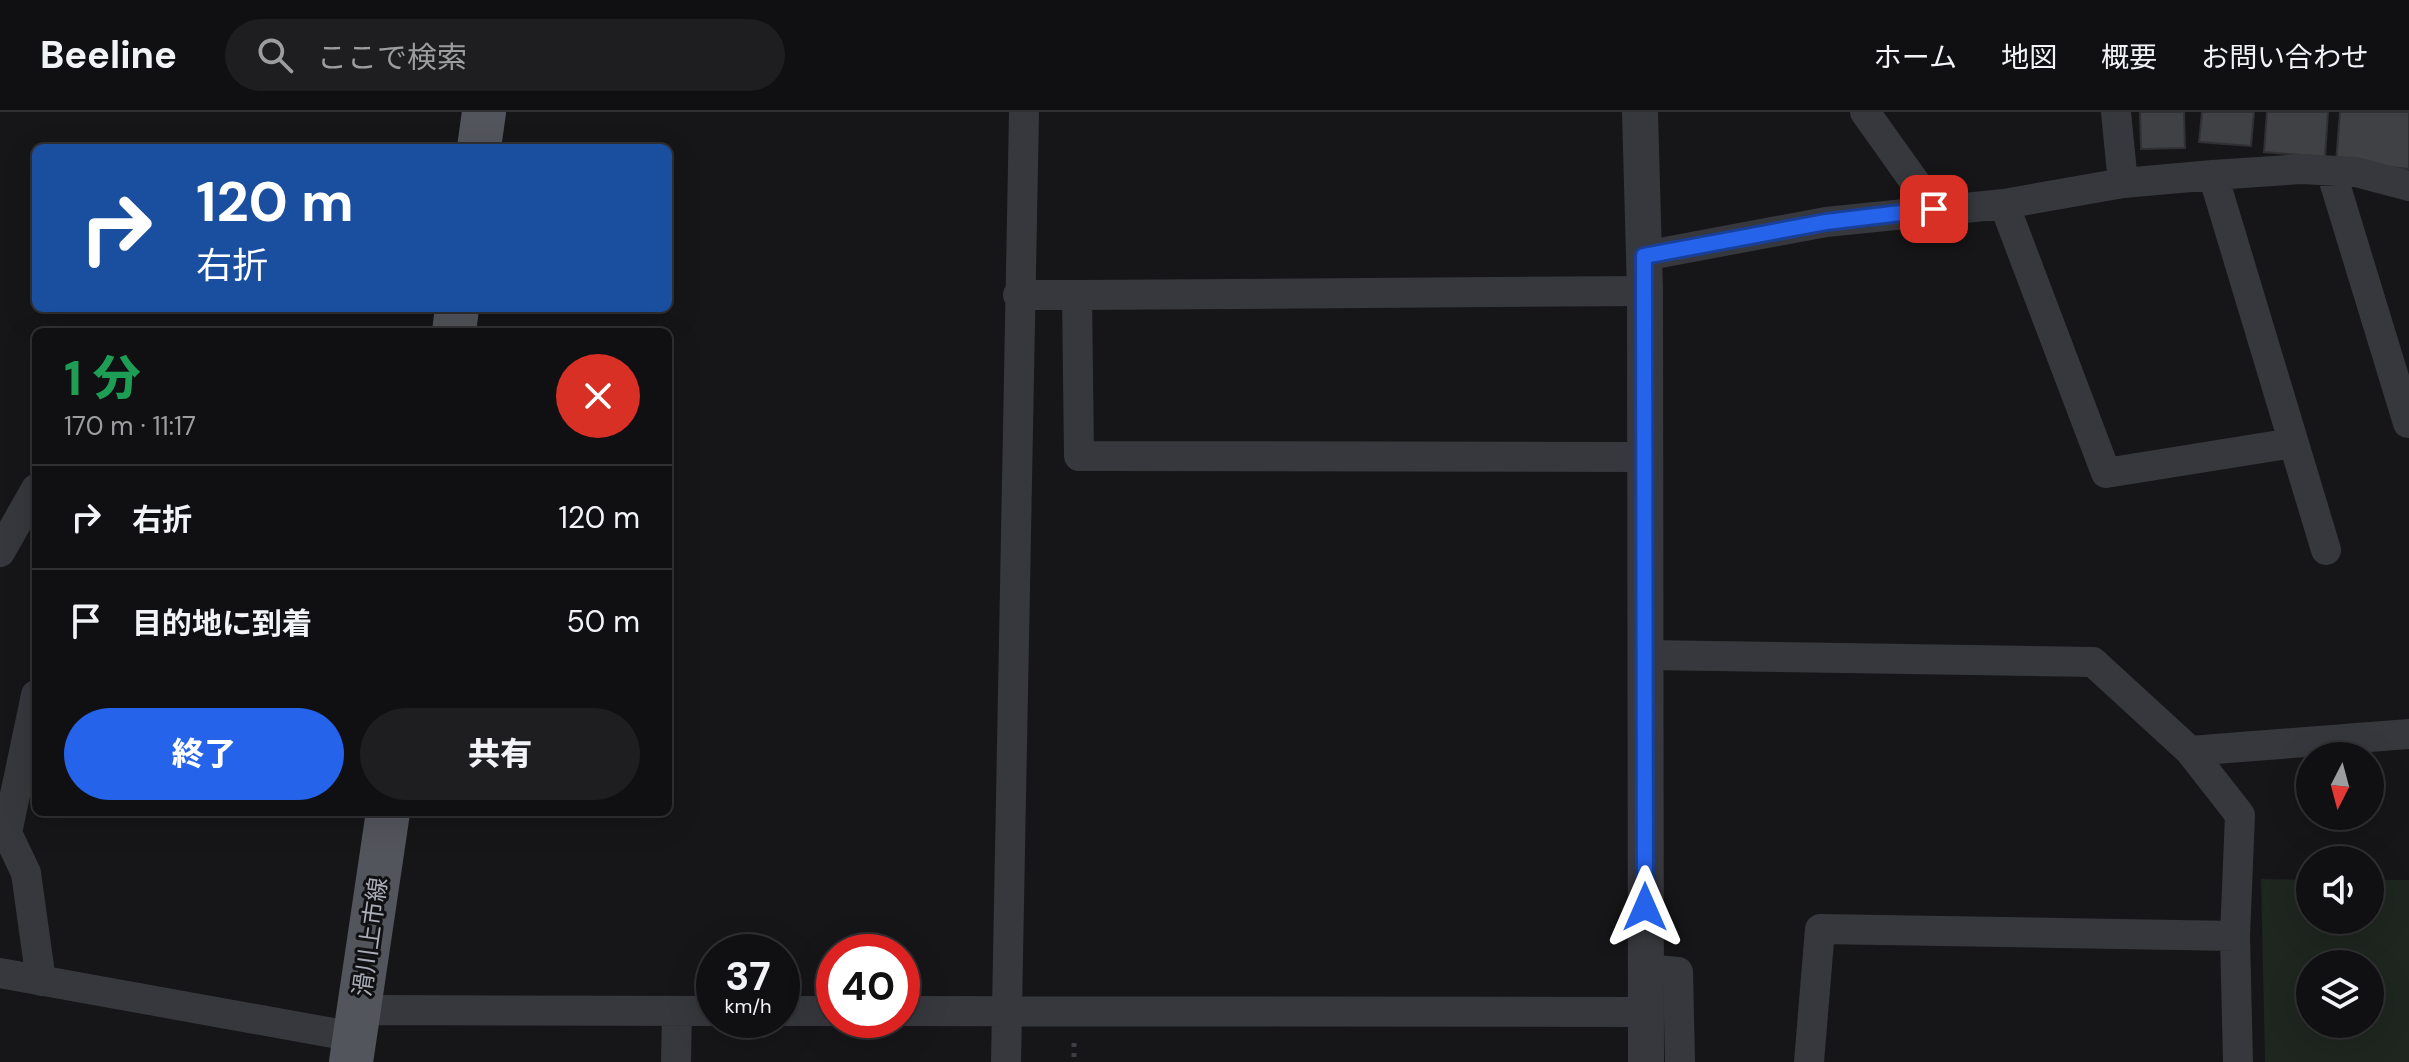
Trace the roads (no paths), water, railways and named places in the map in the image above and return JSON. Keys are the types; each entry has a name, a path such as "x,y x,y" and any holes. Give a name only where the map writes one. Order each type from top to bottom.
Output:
{"main road":[{"path":"480,144 484,112"},
{"name":"滑川上市線","path":"356,1037 387,816"}],"street":[{"path":"1006,1062 1018,295 1024,112"},
{"path":"1640,112 1645,291 1646,1062"},
{"path":"1865,112 1934,209"},
{"path":"2116,112 2123,183"},
{"path":"1644,256 1826,222 2004,204 2123,183 2213,175 2331,171 2356,172 2409,186"},
{"path":"2331,171 2409,424"},
{"path":"2213,175 2326,550"},
{"path":"2004,204 2106,473 2293,443"},
{"path":"1018,295 1645,291"},
{"path":"1077,295 1079,456 1645,457"},
{"path":"0,552 32,496"},
{"path":"1645,655 2093,662 2190,751 2240,815 2235,936 2238,1062"},
{"path":"32,714 7,833 26,873 41,981"},
{"path":"2190,751 2409,734"},
{"path":"1809,1062 1820,929 2235,936"},
{"path":"1645,969 1678,972 1680,1062"},
{"path":"0,973 356,1037 696,1011"},
{"path":"676,1062 677,1011"},
{"path":"920,1011 1645,1012"}]}
